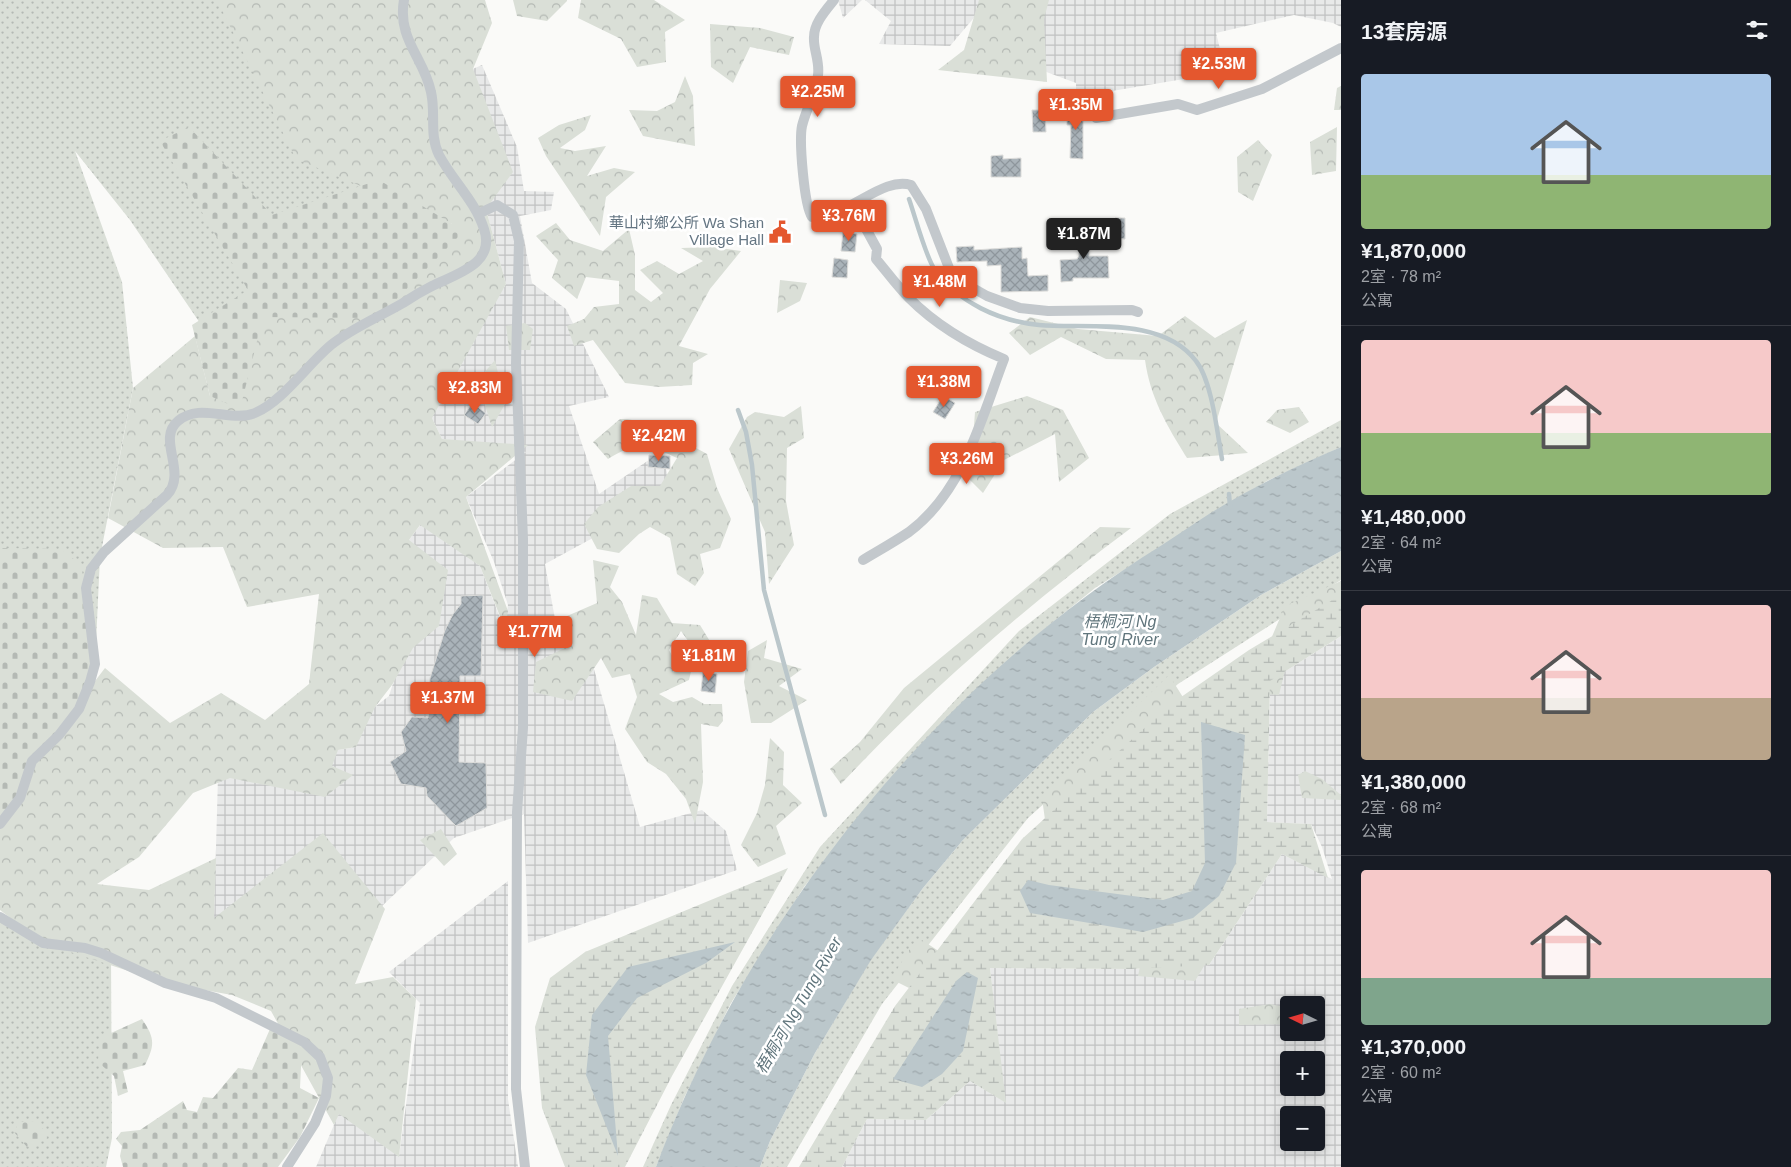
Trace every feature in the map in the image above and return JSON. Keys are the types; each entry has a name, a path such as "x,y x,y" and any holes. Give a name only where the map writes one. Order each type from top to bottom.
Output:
{"street":[{"path":"0,824 20,798 32,761 58,735 79,709 95,664 86,594 89,575 98,558 174,487 176,472 170,437 175,423 187,415 198,413 237,416 258,411 275,399 324,352 343,337 433,285 474,265 484,253 487,241 478,214 441,158 435,144 431,91 425,72 413,52 405,32 404,0"},
{"path":"834,0 819,20 814,36 818,57 818,74 801,130 805,196 808,211 812,217 822,217 842,212 885,186 903,182 911,185 926,209 949,268 964,282 987,296 1020,308 1048,312 1138,312"},
{"path":"1096,118 1178,104 1197,110 1262,90 1341,48"},
{"path":"478,214 497,205 514,215 519,242 516,364 523,539 523,728 517,812 516,1089 525,1167"},
{"path":"853,205 877,248 876,259 909,298 942,325 989,353 1004,359 959,475 928,513 910,531 863,560"},
{"path":"0,917 43,943 85,948 101,953 165,983 216,998 304,1042 320,1057 328,1078 326,1096 315,1123 287,1167"}],"shaded area":[{"path":"838,0 862,0 843,18"},
{"path":"865,0 989,0 950,46 879,44 891,21"},
{"path":"1037,0 1341,0 1341,27 1333,23 1294,15 1216,33 1226,72 1076,97 1076,83 1025,64"},
{"path":"482,65 517,147 524,191 554,192 551,210 520,216 532,283 566,309 609,397 569,406 599,494 662,451 672,495 545,564 555,619 582,628 640,827 702,810 726,831 737,870 528,943 524,814 454,838 381,907 214,919 218,776 321,788 352,775 331,766 332,751 356,747 368,712 389,696 405,646 409,540 424,520 480,566 504,628 508,605 494,562 466,497 526,452 442,439 428,410 506,284 486,209 463,73"},
{"path":"1341,636 1341,1167 842,1167 867,1119 926,1120 970,1081 1005,1102 990,968 1131,969 1209,965 1282,854 1332,879 1322,847 1311,824 1267,822 1270,681"},
{"path":"508,881 508,1099 518,1167 316,1167 339,1113 399,1156 420,1003 389,972"}],"green space":[{"path":"0,0 222,0 384,175 204,329 130,220 75,151 122,282 133,388 100,557 95,664 0,823"},
{"path":"217,0 485,0 492,23 473,69 513,172 486,209 506,284 432,418 442,439 528,445 466,497 508,611 505,629 480,566 420,525 409,540 448,570 439,626 413,648 392,685 375,707 356,747 338,750 332,766 353,775 325,797 230,778 193,793 139,857 97,884 149,890 216,858 214,918 323,833 385,909 355,984 393,977 416,999 399,1157 339,1114 334,1125 271,1011 232,995 165,983 43,943 0,910 0,805 105,668 170,723 221,693 265,720 309,684 319,594 247,607 223,547 163,548 108,518 133,388 195,336 210,396 257,316 452,224 296,159"},
{"path":"513,0 567,1 547,21 517,16"},
{"path":"581,0 654,0 685,20 665,32 666,62 637,67 621,39 578,18"},
{"path":"979,0 1049,0 1044,19 1047,82 938,70 964,50"},
{"path":"710,24 760,28 794,37 789,55 750,47 733,83 711,67"},
{"path":"685,76 693,96 695,146 643,136 629,110 657,111 675,102"},
{"path":"1341,86 1341,110 1334,110 1337,88"},
{"path":"591,115 585,130 560,148 575,151 606,146 587,176 614,168 635,172 606,197 600,236 546,156 538,138 559,125"},
{"path":"189,127 272,215 379,180 464,231 378,318 263,317 240,409 210,396 192,325 248,290 160,141"},
{"path":"1337,127 1336,171 1312,175 1310,142"},
{"path":"1258,140 1272,155 1253,201 1238,192 1237,157"},
{"path":"556,223 570,240 603,251 629,229 635,255 635,290 651,302 663,293 640,270 657,261 679,274 703,261 681,248 713,247 741,251 710,289 679,346 708,354 693,363 692,385 659,387 625,383 593,340 574,346 567,326 584,319 594,307 619,304 619,281 586,277 577,299 552,278 558,260 536,236"},
{"path":"780,280 807,283 800,301 777,313"},
{"path":"1185,316 1215,338 1247,320 1216,423 1248,453 1187,458 1160,411 1147,374 1145,360 1106,359 1061,337 1030,355 1009,333 1030,317 1078,329 1158,336"},
{"path":"525,323 533,329 530,350 509,350 506,326"},
{"path":"495,360 505,404 492,427 477,381"},
{"path":"1027,396 1063,410 1089,458 1059,482 1055,434 1004,460 983,493 970,480 975,412"},
{"path":"801,406 804,438 787,448 786,501 794,545 769,584 765,532 729,449 747,417 755,412 784,417"},
{"path":"1299,407 1309,422 1290,433 1266,422 1277,410"},
{"path":"620,419 642,422 653,426 707,454 717,488 731,519 720,548 700,554 704,573 695,586 677,574 670,538 650,527 639,534 619,553 597,549 584,524 598,507 631,486 660,486 677,458 650,447 642,446 627,449 608,459 593,442"},
{"path":"1341,420 1341,447 1267,481 1095,588 1026,644 979,687 887,782 804,887 731,1003 684,1098 656,1167 643,1167 671,1105 732,986 820,847 1019,631 1170,514"},
{"path":"1100,527 1131,528 1055,587 980,650 909,715 841,784 830,769 860,742 904,688"},
{"path":"0,548 61,549 81,565 94,637 90,682 59,735 32,761 20,798 0,822"},
{"path":"1341,551 1341,580 1178,684 1028,818 882,1004 787,1167 760,1167 770,1141 815,1053 871,959 923,888 963,840 1093,712 1154,667 1261,595"},
{"path":"593,560 619,566 610,587 622,602 636,635 642,595 657,598 672,623 700,625 711,643 691,645 681,631 669,650 676,663 696,650 689,680 659,694 673,702 692,697 704,704 722,704 723,721 718,727 701,724 703,782 695,824 686,799 666,774 647,762 625,729 637,697 630,674 612,678 601,658 572,701 533,692 536,662 569,646 567,616 597,603"},
{"path":"1341,581 1341,632 1286,666 1279,695 1260,694 1268,646 1285,606"},
{"path":"1341,595 1341,636 1270,681 1267,822 1311,824 1328,878 1282,854 1209,965 1131,969 990,968 1006,1103 970,1081 926,1120 867,1119 842,1167 799,1167 895,1006 1022,839 1171,704 1249,650"},
{"path":"767,640 764,658 802,669 779,686 807,700 771,723 751,723 744,682 748,651"},
{"path":"1169,675 1186,702 1046,827 1042,798"},
{"path":"770,738 784,752 783,785 802,803 776,826 786,854 758,867 741,845 757,813 765,785"},
{"path":"1305,771 1322,779 1341,795 1341,800 1302,798 1298,775"},
{"path":"441,829 457,854 444,866 420,840"},
{"path":"788,868 672,1076 625,1167 565,1167 542,1108 535,1027 550,978 585,952"},
{"path":"0,915 111,958 112,1138 106,1167 0,1167"},
{"path":"1235,915 1195,981 1138,976 1143,952"},
{"path":"922,940 958,964 917,992 891,979 913,944"},
{"path":"1270,1004 1280,1006 1280,1024 1239,1025 1239,1009"},
{"path":"142,1019 151,1037 151,1052 145,1065 123,1071 128,1092 118,1096 114,1076 98,1062 100,1038"},
{"path":"270,1029 302,1046 300,1088 319,1098 300,1137 278,1167 123,1167 120,1156 122,1146 116,1139 121,1132 140,1130 183,1101 187,1110 197,1112 203,1097 213,1098 238,1068 252,1070"},
{"path":"35,1121 44,1130 47,1138 27,1147 14,1132 19,1122"}],"water":[{"name":"梧桐河 Ng Tung River","path":"1341,447 1341,551 1261,595 1154,667 1093,712 963,840 923,888 871,960 815,1053 770,1141 760,1167 656,1167 695,1075 742,984 797,898 859,815 927,738 1000,666 1079,602 1225,504 1274,478"},
{"path":"1201,722 1245,735 1236,863 1219,896 1193,918 1143,932 1030,913 1020,891 1028,880 1049,885 1163,900 1192,891 1205,863"},
{"path":"735,942 706,963 637,998 608,1036 618,1156 586,1075 592,1015 628,967"},
{"path":"967,972 978,978 963,1051 942,1074 922,1087 893,1079 956,981"}],"building":[{"path":"1067,107 1083,107 1083,159 1070,158 1071,125 1067,125"},
{"path":"1032,110 1045,110 1046,132 1033,132"},
{"path":"1003,155 1003,159 1021,158 1021,177 991,177 991,156"},
{"path":"1115,218 1125,218 1125,239 1115,238"},
{"path":"1078,220 1089,221 1089,256 1108,256 1109,278 1073,278 1073,281 1061,282 1060,260 1077,259 1079,256"},
{"path":"843,232 857,234 855,252 841,251"},
{"path":"974,246 974,250 1022,247 1022,259 1027,258 1028,276 1048,275 1048,291 1001,292 1001,265 987,266 987,261 957,262 956,247"},
{"path":"834,258 848,260 847,278 832,277"},
{"path":"943,396 955,403 945,419 933,412"},
{"path":"472,403 486,413 478,424 464,415"},
{"path":"649,455 670,456 670,469 648,467"},
{"path":"483,595 481,676 460,676 459,762 486,763 487,808 456,826 427,796 426,788 401,784 390,762 406,751 401,732 412,717 428,718 430,678 445,630 453,614 461,604 461,596"},
{"path":"703,672 717,674 715,693 701,691"}],"waterway":[{"path":"909,199 924,247 935,270 945,282 968,301 995,315 1024,323 1058,326 1101,326 1144,331 1164,337 1182,347 1196,361 1206,381 1213,407 1222,459"},
{"path":"738,410 746,432 752,465 764,590 825,815"},
{"path":"1229,494 1230,507"}],"place":[{"name":"華山村鄉公所 Wa Shan Village Hall","path":"780,232"}]}
